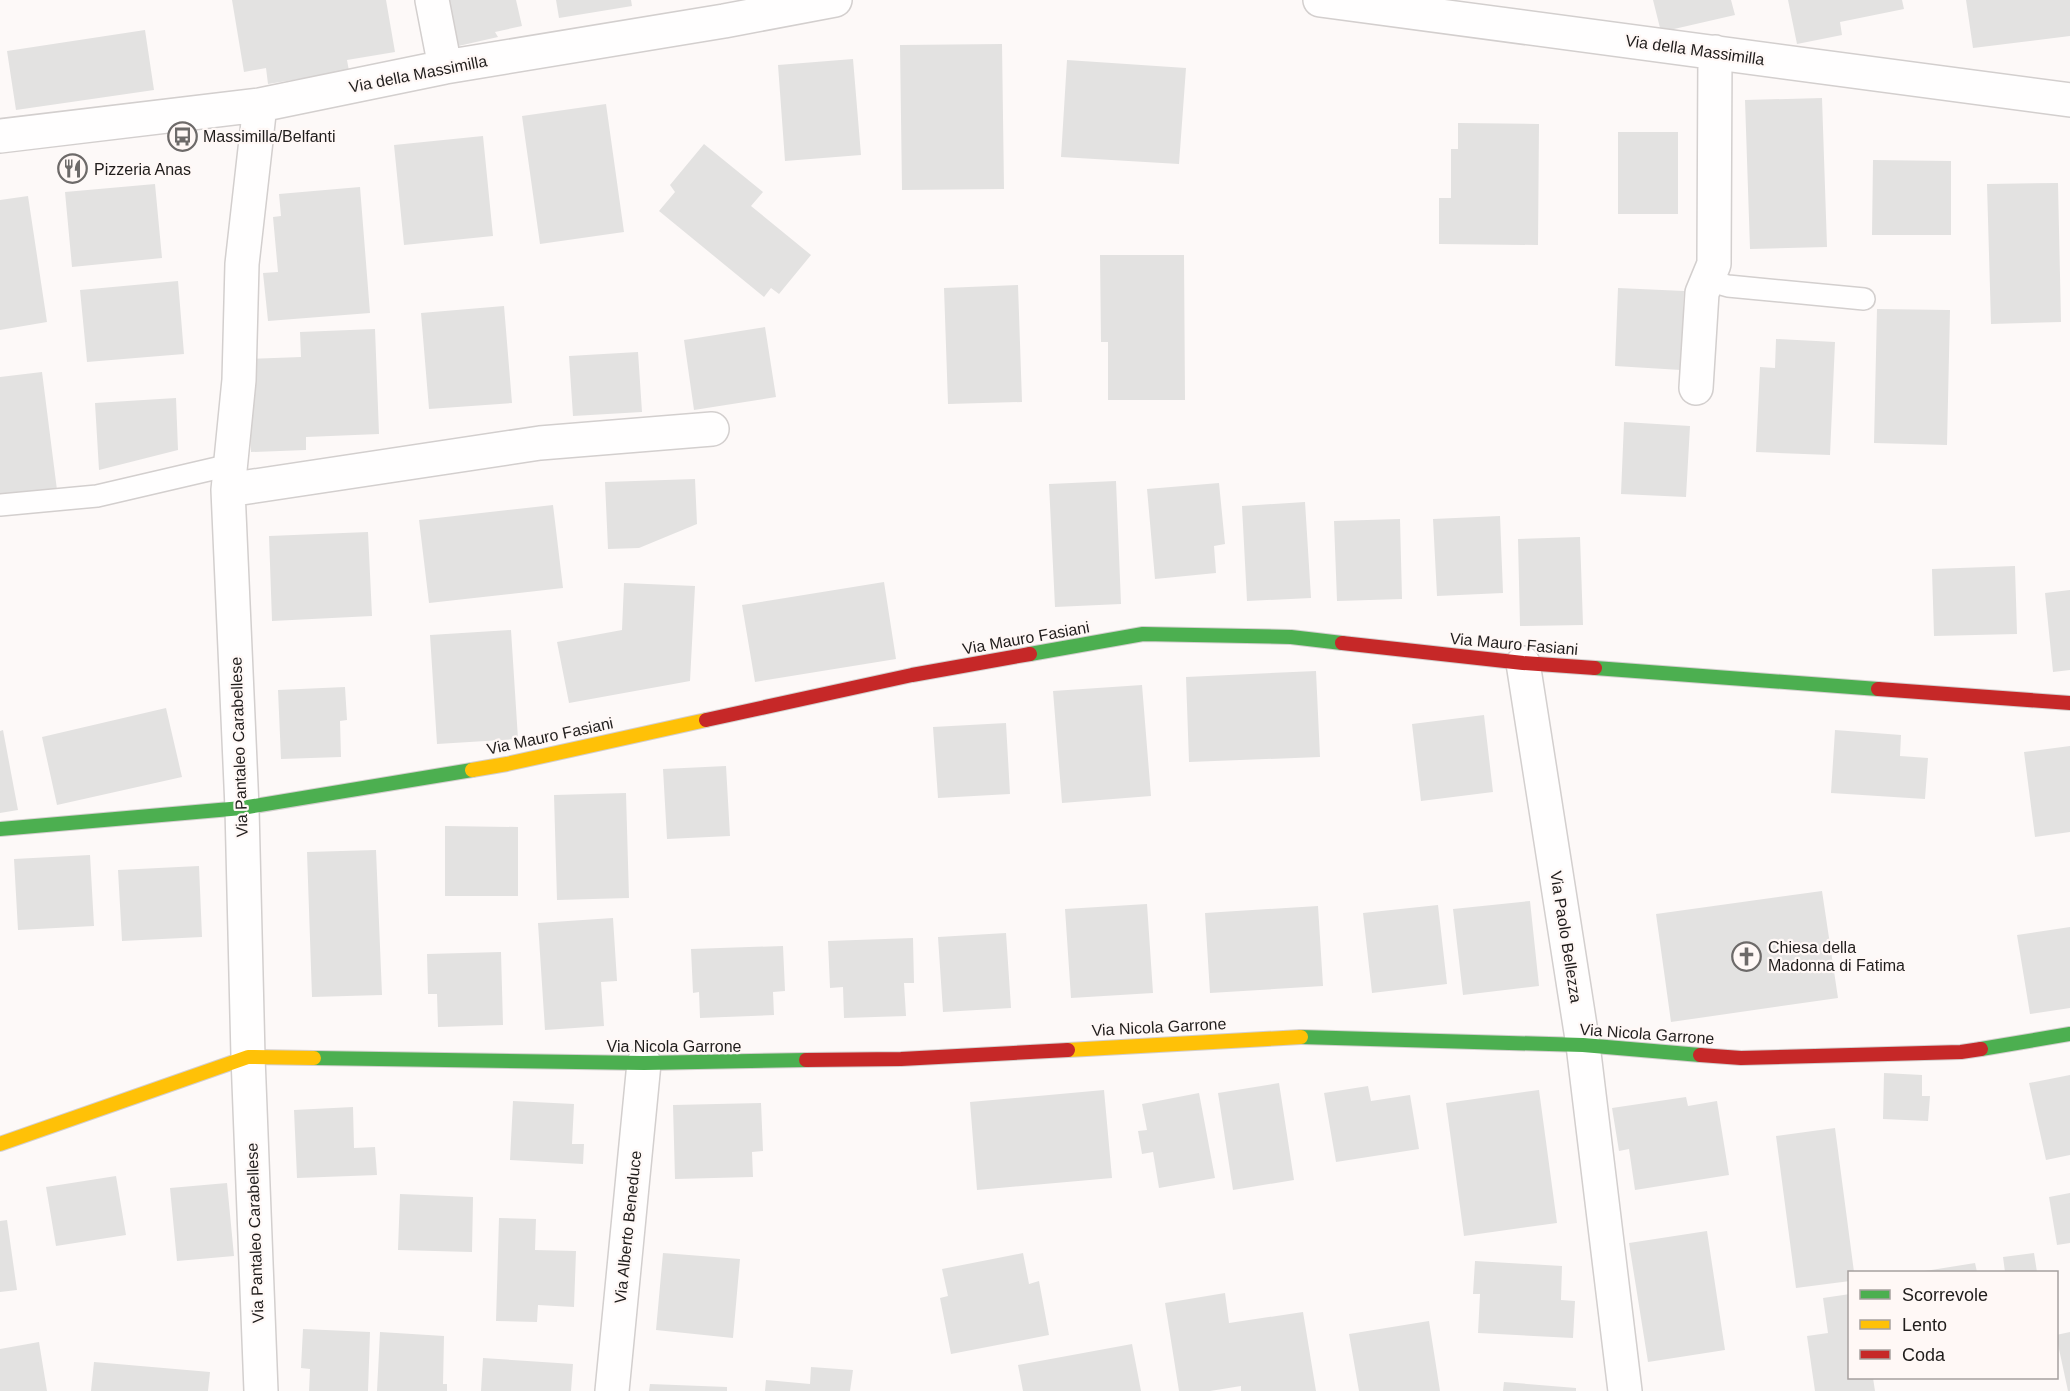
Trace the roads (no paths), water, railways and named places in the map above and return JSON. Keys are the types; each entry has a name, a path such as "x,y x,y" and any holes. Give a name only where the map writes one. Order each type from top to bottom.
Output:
{"street":[{"path":"432,0 445,67"},
{"name":"Via della Massimilla","path":"0,136 260,105 445,67 724,21 835,0"},
{"name":"Via della Massimilla","path":"1320,0 1392,5 1714,52 2070,100"},
{"path":"1696,388 1702,293 1714,264 1714,52"},
{"name":"Via Pantaleo Carabellese","path":"260,105 242,264 239,380 229,478 261,1391"},
{"path":"229,478 540,443 712,429"},
{"name":"Via Mauro Fasiani","path":"0,829 242,808 507,764 912,675 1143,634 1291,637 1523,663 2070,703"},
{"name":"Via Paolo Bellezza","path":"1523,663 1584,1045 1626,1391"},
{"name":"Via Nicola Garrone","path":"248,1057 644,1064 901,1059 1299,1037 1584,1045 1741,1058 1961,1052 2070,1034"},
{"path":"0,1144 248,1057"},
{"name":"Via Alberto Beneduce","path":"612,1391 644,1064"}],"lane":[{"path":"1707,280 1728,286 1864,299"},
{"path":"0,505 98,496 229,478"}],"place":[{"name":"Massimilla/Belfanti","path":"182,136"},
{"name":"Pizzeria Anas","path":"73,169"},
{"name":"Chiesa della Madonna di Fatima","path":"1747,956"}]}
